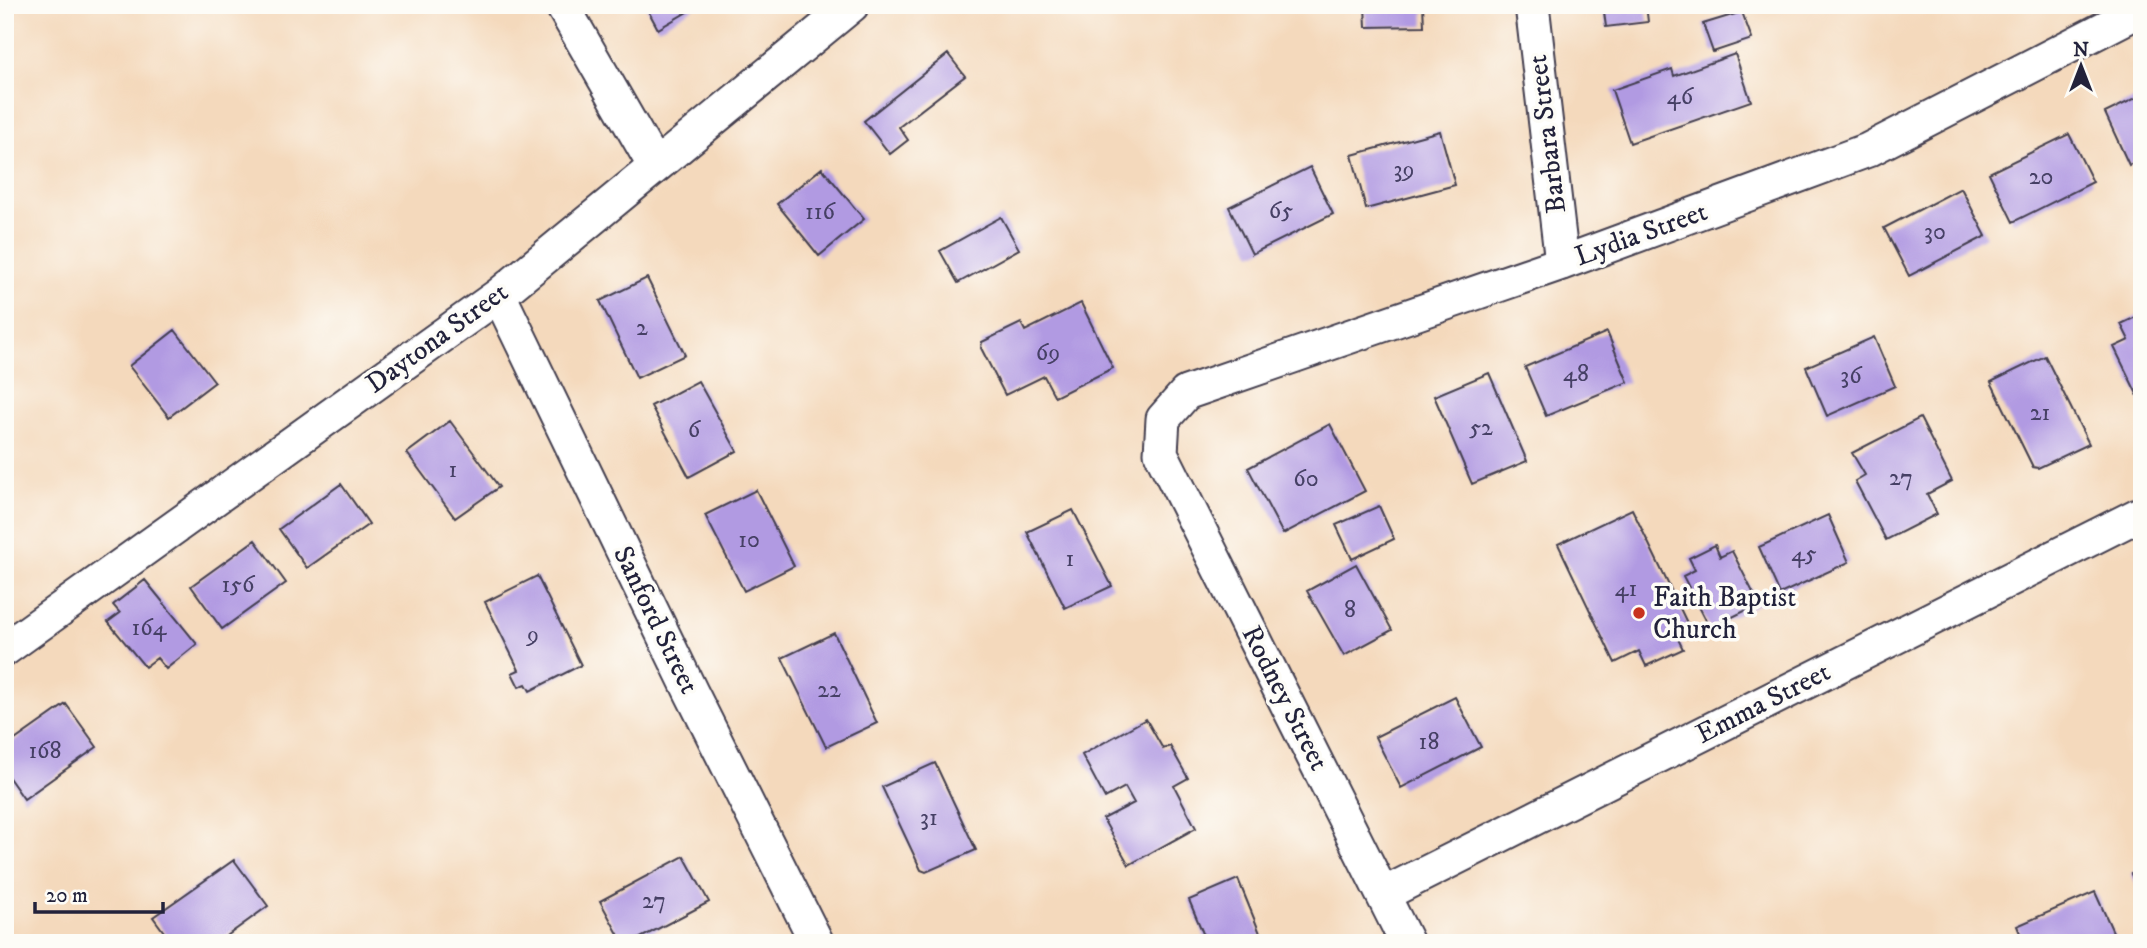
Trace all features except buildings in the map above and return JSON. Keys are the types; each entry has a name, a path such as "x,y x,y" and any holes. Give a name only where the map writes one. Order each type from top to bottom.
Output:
{"street":[{"path":"562,5 654,165"},
{"name":"Daytona Street","path":"5,649 499,295 852,5"},
{"name":"Barbara Street","path":"1532,5 1562,264"},
{"name":"Lydia Street","path":"1161,453 1163,419 1186,393 1562,264 1868,150 2142,9"},
{"name":"Sanford Street","path":"499,295 691,692 817,943"},
{"name":"Rodney Street","path":"1161,453 1407,943"},
{"name":"Emma Street","path":"1384,894 2142,513"}],"place":[{"name":"Faith Baptist Church","path":"1639,613"}]}
